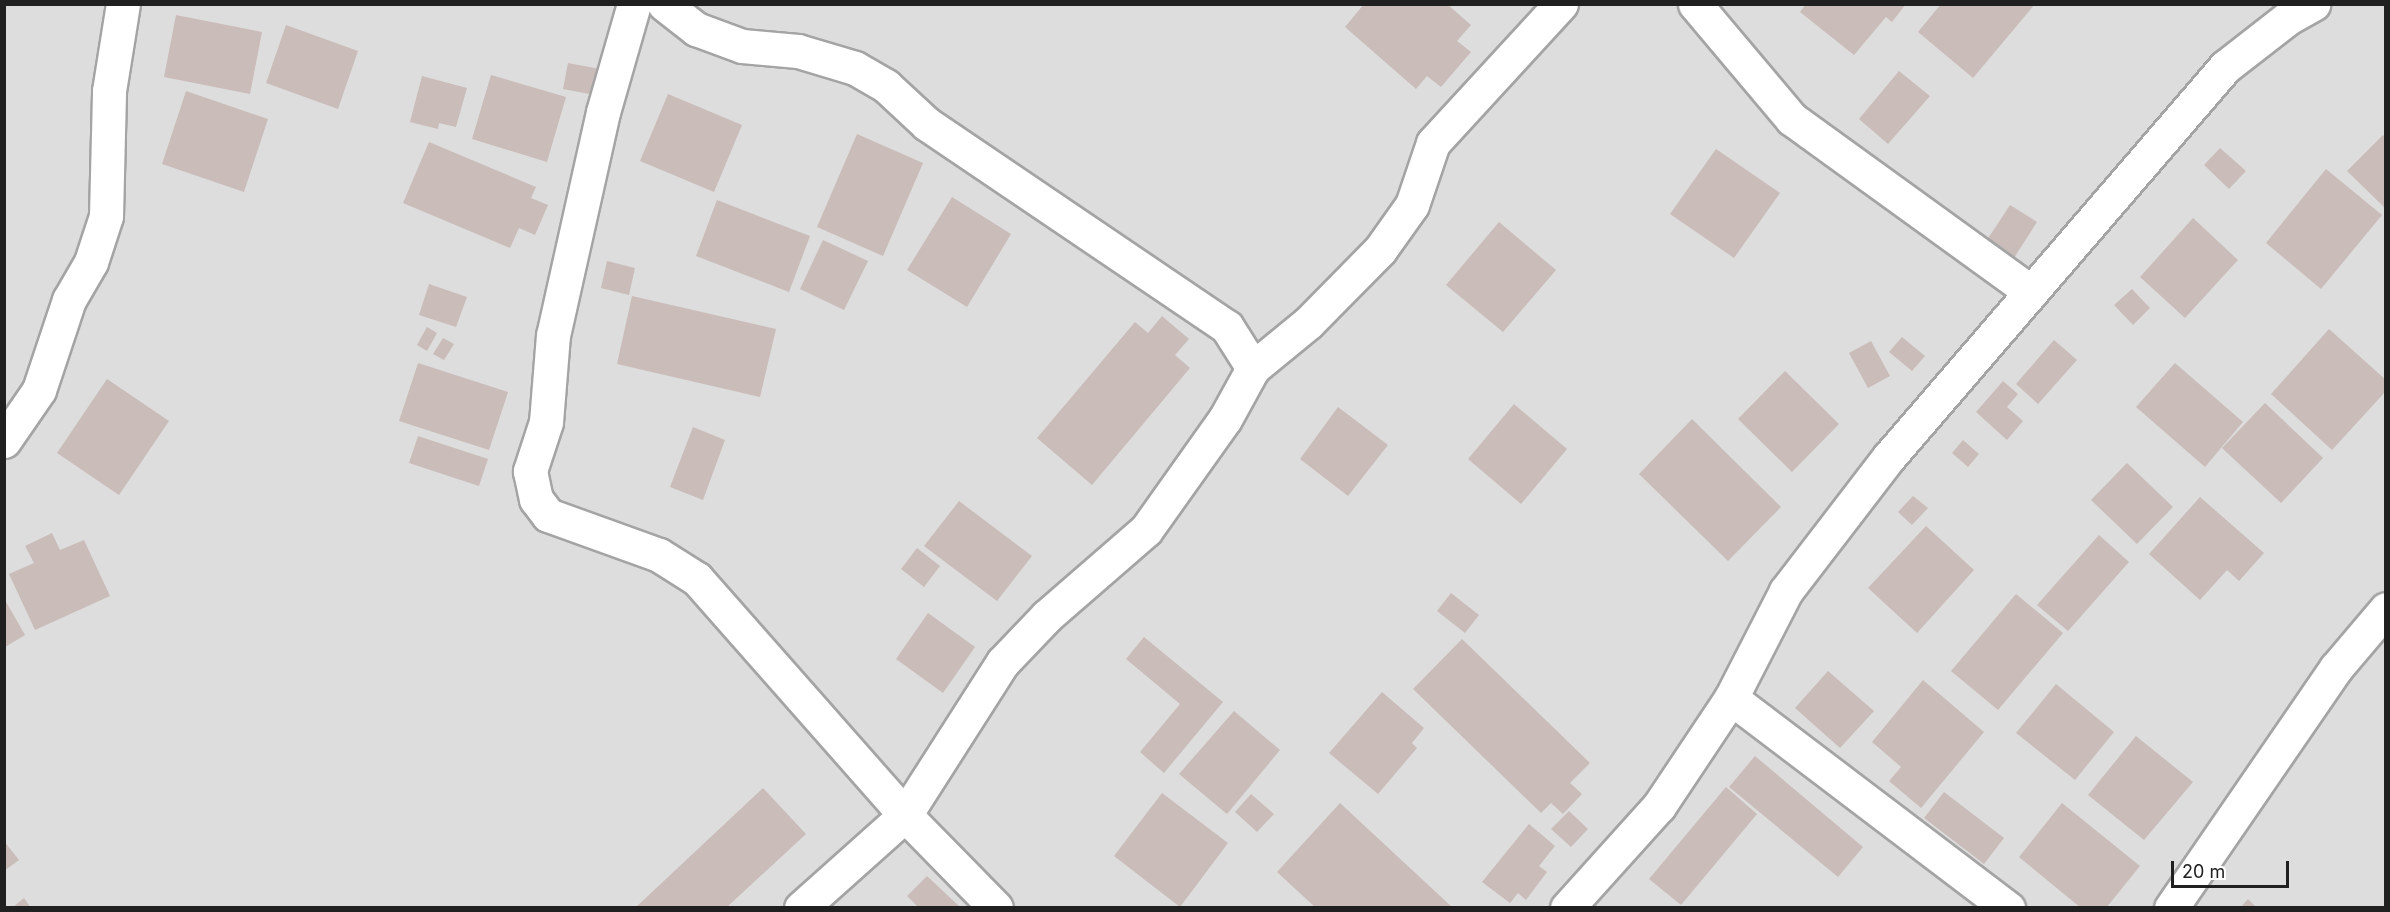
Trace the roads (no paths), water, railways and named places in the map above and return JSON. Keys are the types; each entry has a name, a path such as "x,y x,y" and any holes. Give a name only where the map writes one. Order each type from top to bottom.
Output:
{"street":[{"path":"4,441 39,390 69,300 91,262 106,216 109,91 123,4"},
{"path":"634,4 603,112 553,334 546,422 530,471 536,499 548,515 659,555 697,579 905,815 996,908"},
{"path":"664,4 696,29 733,43 798,51 855,68 886,86 927,123 1227,327 1252,368"},
{"path":"801,908 905,815 1003,662 1047,616 1146,530 1225,419 1252,368 1308,323 1380,250 1412,206 1433,143 1561,4"},
{"path":"1695,4 1791,119 2031,292"},
{"path":"1567,908 1659,806 1731,698 1786,591 1889,457 2225,67 2288,18 2313,4"},
{"path":"2171,908 2336,668 2385,609"},
{"path":"1731,698 2008,908"}]}
